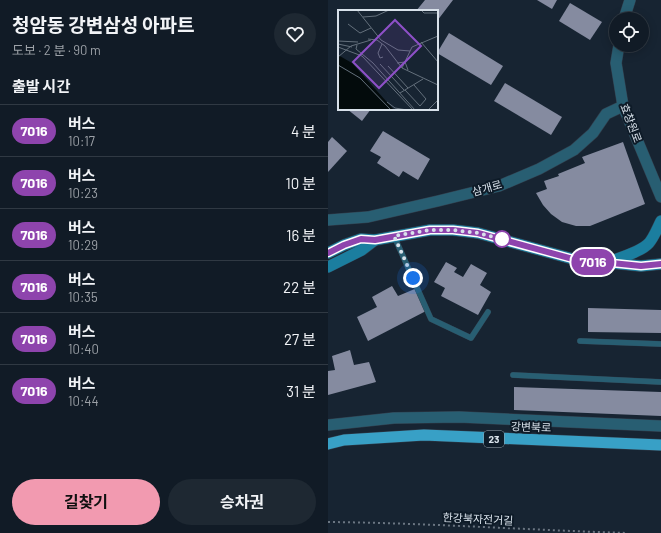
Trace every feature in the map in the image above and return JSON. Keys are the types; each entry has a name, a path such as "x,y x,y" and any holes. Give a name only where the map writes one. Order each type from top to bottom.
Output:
{"highway":[{"name":"강변북로","path":"328,444 344,440 424,435 661,445"}],"main road":[{"path":"604,263 640,250 648,245 661,221"},
{"path":"328,253 361,239 375,240 430,230 453,230 478,233 573,259 641,266 661,264"},
{"path":"328,267 362,250 375,240"}],"street":[{"path":"626,12 630,0"},
{"name":"효창원로","path":"618,52 616,63 623,106 661,197"},
{"name":"삼개로","path":"328,220 368,217 499,186 539,170 574,150 593,134 606,114 623,106"},
{"path":"328,425 394,418 459,416 661,426"}],"lane":[{"path":"394,236 431,319 471,338 488,312"},
{"path":"580,341 661,344"},
{"path":"513,375 661,382"}],"path":[{"name":"한강북자전거길","path":"328,522 627,533"}],"building":[{"path":"425,0 453,0 438,20 438,10 417,10"},
{"path":"537,0 557,0 552,9"},
{"path":"570,3 602,22 590,40 559,21"},
{"path":"449,33 503,66 491,85 438,54"},
{"path":"505,83 562,117 551,135 494,101"},
{"path":"348,110 370,110 362,121"},
{"path":"383,131 430,159 418,180 403,171 399,177 377,163 381,157 370,151"},
{"path":"332,137 347,151 328,172 328,142"},
{"path":"623,142 645,204 590,226 576,226 562,222 551,214 543,205 536,193 547,189 544,181 559,176 558,174 585,163 582,157"},
{"path":"446,262 457,268 454,272 463,277 471,264 487,273 480,285 491,292 478,315 441,296 445,288 434,282"},
{"path":"392,286 398,296 417,288 426,311 368,341 357,317 377,307 372,297"},
{"path":"588,308 661,310 661,333 588,332"},
{"path":"350,350 354,365 369,362 376,382 328,395 328,371 335,370 332,356"},
{"path":"514,387 661,392 661,416 514,410"}],"bus line":[{"name":"7016","path":"328,253 361,239 375,240 430,230 453,230 478,233 573,259 590,262 641,266 661,264"}],"route":[{"path":"413,278 394,236 430,230 453,230 478,233 502,239"}]}
